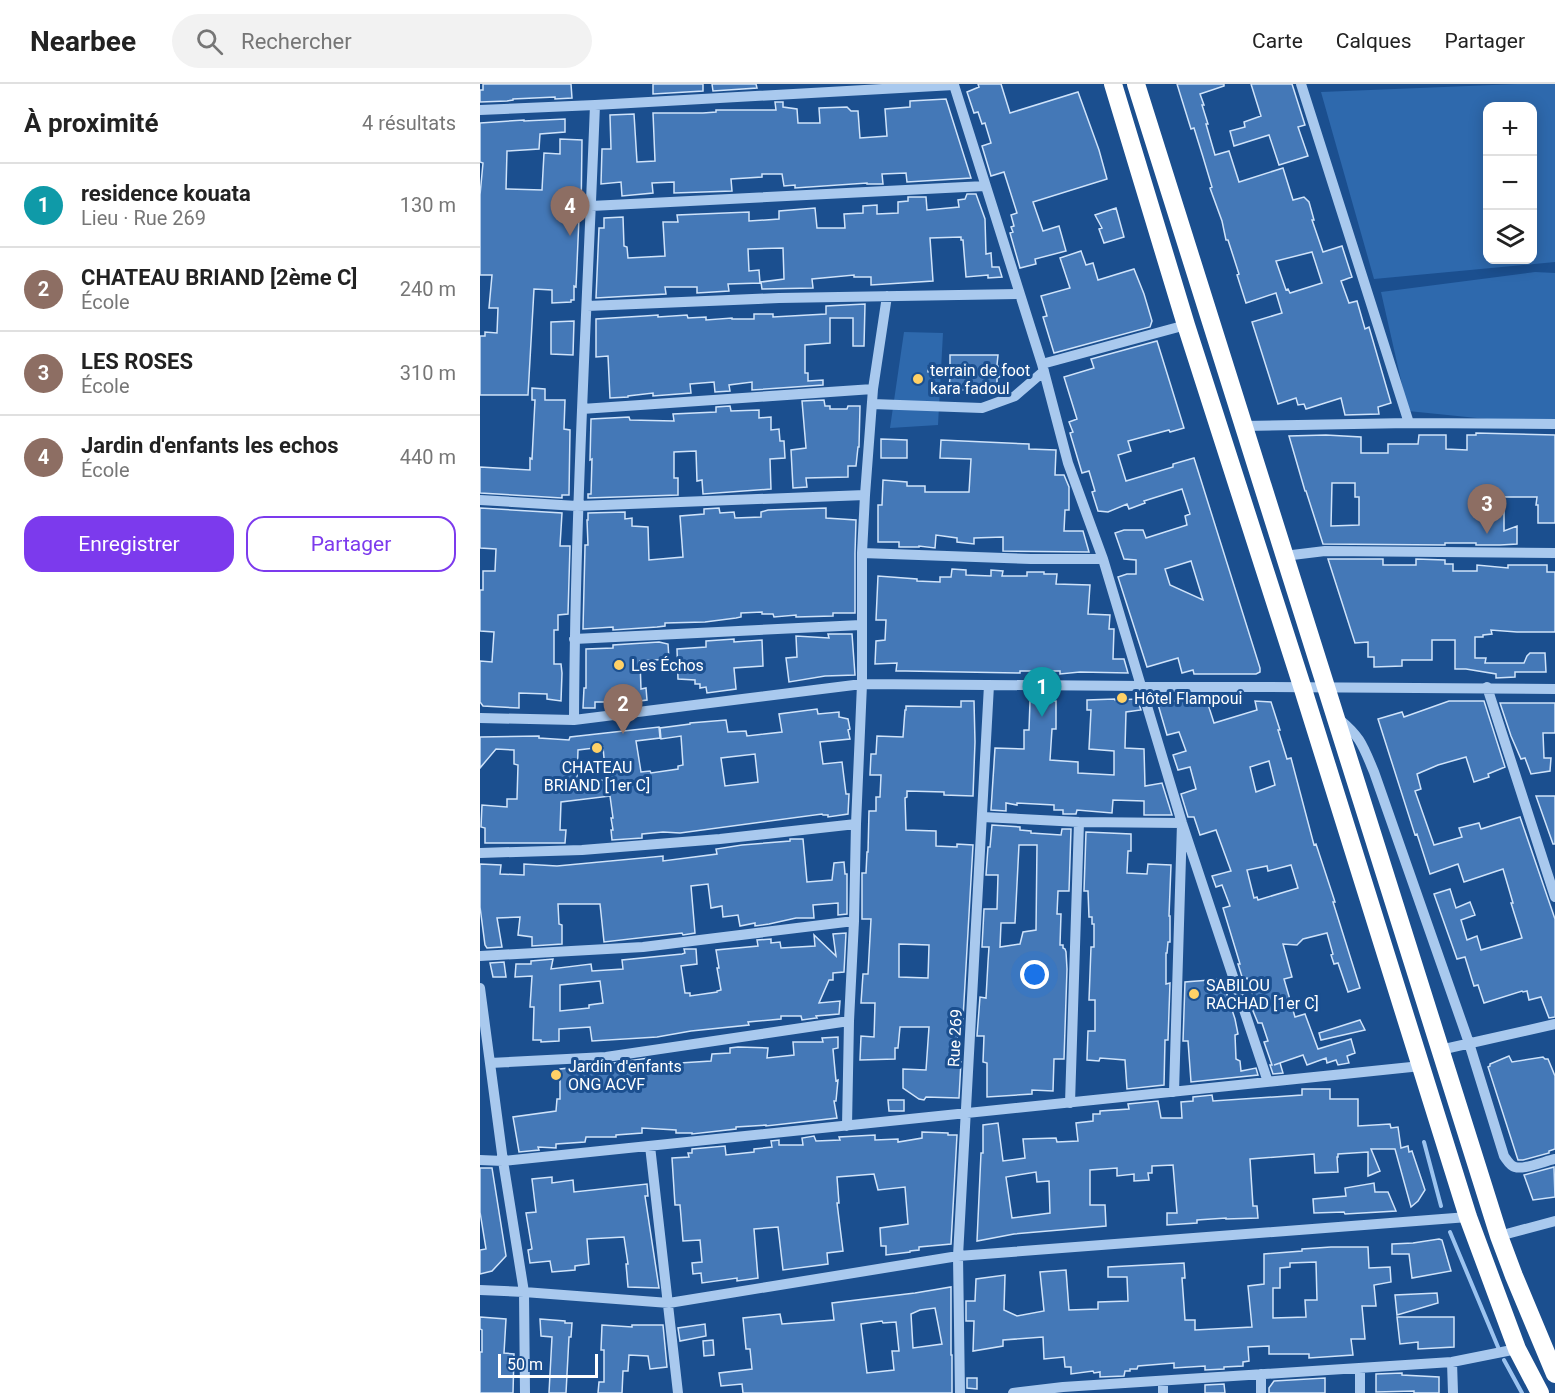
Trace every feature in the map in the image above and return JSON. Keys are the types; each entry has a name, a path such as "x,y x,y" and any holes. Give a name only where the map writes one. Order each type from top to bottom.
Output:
{"highway":[{"path":"1113,84 1186,325 1468,1217 1517,1349 1540,1393"},
{"path":"1136,84 1499,1236 1555,1374"}],"street":[{"path":"480,110 954,84 1043,368 1068,463 1103,559 1182,823 1268,1082"},
{"path":"1301,84 1409,423"},
{"path":"574,720 578,506 595,105"},
{"path":"591,206 985,186"},
{"path":"587,306 779,298 1019,294"},
{"path":"847,1126 862,684 862,554 873,389 887,296"},
{"path":"872,404 982,408 1015,396 1043,368 1186,325"},
{"path":"582,409 873,389"},
{"path":"1244,426 1409,423 1555,424"},
{"path":"480,500 578,506 865,495"},
{"path":"1284,556 1325,551 1555,553"},
{"path":"862,554 1103,559"},
{"path":"574,639 861,625"},
{"path":"480,718 574,720 862,684 1555,688"},
{"name":"Rue 269","path":"960,1393 958,1256 989,685"},
{"path":"1487,687 1555,897"},
{"path":"1334,715 1361,741 1370,762 1469,1043 1504,1156 1515,1167 1555,1159"},
{"path":"982,817 1079,822 1182,823"},
{"path":"1070,1102 1079,822"},
{"path":"1174,1092 1182,823"},
{"path":"480,853 582,850 697,841 856,824"},
{"path":"480,956 643,947 854,921"},
{"path":"480,988 503,1161 524,1292 525,1393"},
{"path":"490,1063 606,1057 849,1021"},
{"path":"1440,1050 1555,1024"},
{"path":"480,1160 503,1161 1421,1066"},
{"path":"650,1146 678,1393"},
{"path":"480,1290 669,1304 958,1256 1468,1217"},
{"path":"1499,1236 1555,1221"},
{"path":"1013,1393 1452,1362 1517,1349"},
{"path":"1452,1362 1453,1393"},
{"path":"1360,1368 1360,1393"},
{"path":"1261,1374 1261,1393"},
{"path":"1163,1381 1163,1393"}],"shaded area":[{"path":"1555,84 1555,262 1537,264 1537,102 1483,102 1483,264 1534,264 1374,279 1321,92"},
{"path":"1535,272 1555,273 1555,426 1408,411 1381,292"},
{"name":"terrain de foot kara fadoul","path":"904,332 943,333 938,425 890,428"}],"building":[{"path":"483,84 571,84 572,98 480,102 480,90 483,90"},
{"path":"653,84 703,84 703,91 653,94"},
{"path":"712,84 756,84 757,88 713,91"},
{"path":"978,84 1001,84 1010,113 1078,92 1099,150 1107,179 1033,202 1043,231 1059,226 1066,251 1035,259 1036,264 1020,268 1010,233 1013,232 1011,227 1014,226 1011,215 1017,213 1004,172 991,176 982,146 991,143 985,123 982,124 978,112 974,113 967,92 979,87"},
{"path":"1177,84 1224,84 1224,86 1200,94 1215,155 1229,151 1239,182 1283,168 1293,200 1304,197 1309,202 1314,220 1312,220 1323,252 1342,246 1352,277 1341,281 1349,303 1357,301 1365,329 1369,327 1391,403 1378,407 1379,414 1345,415 1341,398 1306,409 1304,404 1298,405 1296,398 1278,404 1252,322 1282,313 1276,293 1246,303 1194,128 1191,129","holes":["1312,252 1322,283 1290,293 1288,289 1286,290 1276,261"]},
{"path":"1251,84 1292,84 1305,125 1298,127 1308,156 1279,165 1269,135 1234,146 1230,131 1245,127 1244,122 1261,116"},
{"path":"946,99 971,178 907,182 906,173 882,174 883,184 795,188 795,185 784,186 782,174 762,174 762,177 731,179 732,191 674,193 674,182 652,183 653,193 622,196 621,182 601,184 602,149 611,149 610,115 634,114 637,162 655,161 653,113 776,110 775,102 783,102 783,107 797,109 798,123 820,123 819,108 847,107 851,111 858,111 860,138 887,136 885,109 910,107 910,101"},
{"path":"565,119 565,132 540,134 539,149 507,151 506,189 542,190 544,153 560,154 560,139 582,140 581,218 579,218 574,300 552,303 552,290 534,289 528,395 480,395 480,336 485,336 485,332 497,333 498,308 489,308 492,275 480,275 480,195 483,163 480,162 480,123"},
{"path":"967,194 976,194 985,219 986,254 991,253 992,267 999,267 1002,277 988,278 988,275 966,277 961,237 930,238 933,281 871,285 871,277 854,277 854,275 812,279 813,288 762,289 761,282 784,279 783,248 748,249 749,271 759,270 760,283 728,284 729,291 697,293 697,287 665,287 666,294 596,298 599,228 604,228 604,218 623,217 624,246 627,247 628,258 665,256 663,222 678,222 677,215 749,212 749,221 779,219 779,211 815,208 817,228 845,228 844,214 863,213 863,206 877,205 877,214 898,213 898,202 908,201 908,197 926,197 927,210 959,207 958,200 965,199"},
{"path":"1116,208 1124,237 1104,243 1099,229 1102,228 1095,215"},
{"path":"1081,251 1086,265 1093,263 1098,280 1134,269 1152,321 1150,327 1054,353 1043,317 1047,316 1041,296 1070,288 1060,258"},
{"path":"865,304 864,346 853,346 853,318 830,318 830,343 805,345 805,373 808,373 808,381 823,380 823,385 752,390 752,382 729,385 730,391 715,392 714,382 690,384 691,393 653,396 653,393 610,398 608,356 596,357 596,319 687,315 688,318 706,317 706,320 754,319 754,314 773,314 773,317 826,314 826,306"},
{"path":"574,321 573,355 551,354 551,322"},
{"path":"1157,341 1184,428 1128,441 1131,451 1118,455 1126,481 1194,458 1260,672 1256,674 1194,674 1193,670 1182,673 1178,658 1147,667 1118,577 1136,574 1136,560 1124,559 1115,533 1124,530 1143,530 1146,538 1187,525 1185,516 1190,514 1182,489 1144,501 1145,503 1129,509 1127,504 1108,512 1098,511 1089,471 1082,473 1070,433 1073,432 1069,422 1077,419 1064,377 1094,368 1091,359","holes":["1191,561 1203,600 1170,585 1165,569"]},
{"path":"950,355 998,355 997,365 1005,374 997,378 997,390 949,390 950,377 928,372 928,367 950,367"},
{"path":"532,388 545,389 545,400 565,400 564,429 570,430 569,495 562,495 562,498 480,493 480,467 530,470 535,400 532,400"},
{"path":"824,400 825,406 830,406 830,409 860,406 856,466 848,466 848,477 806,478 807,487 793,488 791,450 806,448 802,401"},
{"path":"730,406 731,411 759,410 759,418 771,417 771,430 779,429 780,441 784,441 785,458 770,459 771,489 703,494 702,480 697,481 696,451 674,452 674,478 678,478 678,495 588,498 588,494 591,494 591,419 629,417 630,420 674,421 673,414 716,412 716,407"},
{"path":"1476,433 1555,435 1555,523 1538,523 1537,497 1504,497 1504,531 1517,526 1517,544 1323,544 1289,436 1361,437 1361,453 1388,453 1388,444 1418,444 1419,435 1446,435 1446,449 1467,450 1467,435 1476,435","holes":["1332,483 1355,483 1355,497 1359,497 1359,525 1331,526"]},
{"path":"881,439 907,440 907,458 881,458"},
{"path":"941,440 1029,444 1029,449 1056,450 1055,475 1064,475 1069,487 1069,510 1065,510 1064,531 1083,531 1089,552 1003,551 1003,537 974,538 974,544 957,542 957,538 936,535 935,548 899,547 899,542 878,542 878,505 882,505 883,480 907,482 907,486 925,486 925,492 969,492 971,459 940,458"},
{"path":"480,508 562,513 560,546 570,546 568,614 558,615 558,630 554,630 554,664 561,664 562,673 561,701 547,699 547,694 519,693 519,708 483,706 480,702 480,661 492,662 494,632 480,631 480,590 483,590 483,571 495,571 496,549 480,548"},
{"path":"719,508 720,513 734,512 735,518 761,517 761,512 768,510 826,508 826,518 856,520 855,613 833,613 833,616 774,617 773,614 762,614 762,612 741,613 741,617 736,618 705,622 665,623 665,626 657,627 613,630 613,627 583,629 588,513 625,512 625,519 632,518 632,526 648,527 649,560 683,557 680,516 704,514 704,509"},
{"path":"1328,559 1383,559 1383,565 1416,565 1416,559 1445,560 1445,564 1453,564 1453,571 1477,571 1477,565 1508,568 1508,565 1547,565 1547,572 1555,572 1555,632 1491,630 1492,634 1475,637 1475,658 1486,658 1485,663 1524,663 1530,653 1545,653 1546,672 1515,672 1515,677 1496,678 1496,674 1455,669 1455,640 1432,640 1432,660 1402,660 1402,666 1374,667 1374,657 1368,657 1368,642 1355,643"},
{"path":"952,569 966,570 966,575 991,576 991,570 1003,571 1002,576 1027,576 1027,572 1044,572 1044,574 1057,574 1056,584 1090,585 1088,614 1110,615 1109,629 1114,629 1113,659 1124,659 1128,673 896,671 897,663 875,664 876,641 885,640 886,620 876,620 878,576 940,582 940,577 951,577"},
{"path":"828,634 852,634 855,675 825,676 789,682 786,658 797,657 796,636 829,638"},
{"path":"734,639 734,642 762,640 763,666 734,668 736,689 707,693 706,687 700,688 700,684 695,684 695,680 678,679 677,649 706,647 706,641"},
{"path":"659,642 668,644 669,659 640,661 641,689 646,688 647,700 617,704 617,702 595,702 595,708 583,708 584,688 586,688 586,649"},
{"path":"1137,699 1141,710 1126,712 1125,748 1144,749 1145,786 1162,783 1172,815 1144,815 1144,801 1113,800 1112,813 1077,810 1076,814 1063,814 1063,810 1054,810 1054,805 1017,803 1017,805 1006,803 1006,811 991,810 995,748 1024,749 1024,730 1029,730 1030,701 1056,701 1056,729 1052,729 1050,760 1078,762 1078,773 1114,775 1114,751 1089,749 1091,710 1087,710 1087,700"},
{"path":"961,701 974,701 973,796 907,791 905,798 906,830 936,831 936,846 973,845 962,1036 958,1036 958,1061 961,1061 959,1098 926,1097 924,1100 903,1088 903,1069 926,1070 929,1027 900,1027 895,1059 860,1060 861,1036 874,1037 875,1003 861,1003 863,974 868,974 871,919 862,919 862,873 866,873 869,811 876,811 876,797 880,797 881,775 870,775 871,754 876,754 877,736 903,737 906,706 961,707","holes":["899,944 929,945 928,978 899,977"]},
{"path":"1157,701 1207,701 1214,723 1257,710 1255,701 1271,702 1287,759 1291,758 1314,845 1316,844 1335,902 1333,902 1360,988 1348,992 1338,963 1334,964 1327,933 1303,939 1297,945 1283,944 1292,977 1284,979 1295,1017 1305,1014 1318,1049 1351,1039 1355,1053 1347,1056 1349,1063 1338,1065 1336,1060 1327,1063 1326,1058 1307,1065 1303,1055 1274,1065 1280,1063 1283,1073 1273,1074 1264,1042 1268,1041 1262,1023 1258,1023 1251,1006 1256,1004 1247,978 1243,980 1223,908 1230,906 1222,885 1216,887 1212,876 1231,871 1216,830 1200,835 1194,817 1188,817 1181,794 1196,789 1190,767 1178,770 1173,755 1186,751 1179,732 1167,735","holes":["1269,761 1275,785 1256,792 1250,767","1291,865 1298,888 1258,900 1257,897 1254,898 1247,870 1267,866 1268,871"]},
{"path":"1449,701 1484,701 1505,767 1488,774 1489,777 1474,782 1466,757 1417,774 1421,789 1415,791 1434,845 1462,837 1459,828 1479,823 1481,829 1520,817 1555,919 1555,1017 1549,1018 1541,997 1529,1000 1527,991 1484,1003 1478,985 1474,986 1465,957 1457,959 1434,894 1450,889 1456,908 1470,902 1475,915 1461,920 1467,940 1477,936 1481,950 1522,938 1503,869 1464,882 1458,864 1430,874 1417,834 1415,835 1378,719 1402,712 1404,717"},
{"path":"1500,703 1555,703 1555,733 1543,733 1544,758 1551,758 1550,771 1531,774 1525,758 1521,759"},
{"path":"817,709 818,714 839,712 839,717 848,719 850,739 820,742 823,764 842,762 846,794 849,794 848,814 828,817 822,814 680,833 642,834 642,838 612,840 611,818 613,818 610,796 561,802 560,830 566,830 565,843 485,843 485,828 481,827 482,805 507,807 507,799 517,799 518,765 514,764 514,750 496,749 480,768 480,737 539,736 539,738 569,740 570,737 659,727 660,738 636,741 641,772 650,771 651,773 678,769 678,766 683,765 681,736 661,739 660,728 726,720 728,732 746,731 747,736 782,732 779,714","holes":["603,747 606,780 577,781 578,750","755,754 758,782 725,786 721,758"]},
{"path":"1536,796 1555,796 1555,844 1553,844"},
{"path":"992,825 1020,827 1020,830 1031,831 1031,833 1061,835 1062,829 1071,829 1069,891 1058,891 1057,914 1061,914 1060,945 1063,945 1066,952 1067,969 1064,1059 1054,1059 1053,1091 1032,1090 1032,1094 987,1097 987,1063 983,1062 984,1036 977,1036 980,997 986,998 989,947 982,947 984,909 997,909 998,875 986,875 988,847 990,847","holes":["1019,845 1037,845 1036,930 1023,932 1020,944 1000,947 1001,923 1015,923"]},
{"path":"1086,832 1131,834 1127,873 1147,874 1148,864 1171,865 1170,942 1168,942 1166,953 1166,984 1170,983 1164,1085 1127,1089 1125,1060 1100,1058 1099,1061 1087,1060 1088,1031 1095,1031 1095,1000 1089,1000 1094,924 1092,924 1092,917 1089,917 1088,891 1084,891"},
{"path":"790,839 803,839 807,882 832,880 834,863 844,862 845,874 847,874 847,914 838,915 838,903 813,905 814,918 796,918 755,926 755,923 740,926 738,915 723,917 722,906 711,908 708,884 691,886 695,933 604,942 600,904 558,904 559,924 562,925 562,944 532,946 532,937 518,935 520,917 497,918 502,947 487,948 485,945 480,907 480,864 501,865 500,874 524,875 524,864 557,866 663,856 663,861 717,854 716,849 790,841"},
{"path":"846,933 844,972 833,973 833,980 829,980 819,1003 840,1001 839,1014 816,1016 817,1018 802,1020 801,1016 781,1016 781,1019 748,1022 749,1025 657,1037 592,1041 590,1027 559,1029 559,1041 541,1042 541,1040 533,1040 534,1007 530,1007 532,976 515,977 516,964 531,964 531,961 553,959 551,969 591,964 592,971 623,969 622,960 682,954 685,953 684,949 696,949 697,964 681,966 685,993 690,993 690,996 721,990 716,950 758,946 757,940 771,939 771,943 780,942 781,948 815,946 814,935 836,956 833,934","holes":["600,981 603,1003 589,1005 589,1008 560,1011 560,985"]},
{"path":"504,962 506,977 493,977 490,963"},
{"path":"1222,979 1238,1034 1235,1035 1236,1059 1240,1061 1241,1071 1256,1068 1258,1075 1191,1082 1188,1041 1183,1041 1185,982"},
{"path":"1360,1020 1365,1030 1321,1040 1319,1033"},
{"path":"838,1037 838,1048 833,1049 836,1081 838,1080 836,1101 834,1101 837,1118 736,1127 736,1129 692,1134 676,1133 676,1130 642,1128 642,1133 616,1135 616,1137 586,1137 585,1142 556,1144 556,1148 538,1147 539,1150 519,1152 513,1117 556,1111 557,1099 560,1099 560,1069 648,1058 648,1065 711,1061 712,1054 730,1053 730,1048 738,1047 768,1048 767,1058 794,1055 793,1042 823,1042 822,1038"},
{"path":"1509,1056 1512,1062 1543,1057 1548,1059 1555,1076 1555,1149 1549,1153 1523,1160 1518,1160 1488,1067"},
{"path":"1302,1089 1330,1089 1330,1099 1358,1099 1358,1126 1390,1124 1391,1128 1398,1127 1401,1148 1408,1146 1409,1152 1412,1151 1425,1190 1418,1201 1411,1207 1395,1149 1371,1149 1380,1171 1368,1176 1368,1152 1338,1154 1338,1172 1315,1173 1314,1154 1250,1159 1253,1206 1257,1206 1258,1218 1197,1220 1197,1223 1167,1225 1167,1213 1177,1213 1173,1165 1152,1166 1152,1173 1148,1173 1149,1180 1134,1181 1134,1174 1117,1176 1117,1168 1090,1170 1090,1205 1105,1205 1106,1226 1014,1234 977,1241 983,1125 998,1123 1003,1161 1025,1158 1023,1139 1056,1138 1057,1142 1078,1141 1076,1123 1093,1121 1093,1114 1100,1114 1100,1111 1129,1109 1128,1104 1158,1101 1161,1118 1182,1118 1181,1102 1193,1101 1193,1097 1212,1095 1213,1101 1302,1095","holes":["1036,1172 1037,1182 1049,1181 1050,1213 1012,1218 1006,1177"]},
{"path":"888,1100 904,1100 904,1111 889,1111"},
{"path":"922,1132 957,1135 951,1244 919,1247 919,1250 886,1255 886,1246 881,1246 880,1228 908,1224 905,1187 878,1190 874,1174 837,1177 839,1203 837,1203 843,1251 827,1253 828,1264 783,1270 778,1227 754,1229 758,1278 737,1281 737,1278 702,1283 701,1273 693,1274 692,1263 702,1262 700,1240 683,1241 680,1205 675,1205 672,1158 689,1157 688,1153 692,1153 692,1149 725,1146 726,1155 754,1152 754,1149 772,1147 771,1141 779,1140 779,1145 803,1145 802,1138 814,1136 816,1141 875,1135 875,1140 898,1139 898,1142 922,1138"},
{"path":"1554,1167 1555,1197 1533,1200 1524,1175"},
{"path":"480,1168 492,1168 506,1256 492,1271 480,1274 480,1250 486,1249 480,1212"},
{"path":"552,1177 552,1183 573,1180 574,1192 647,1184 648,1196 645,1196 659,1288 628,1287 626,1264 628,1264 624,1237 587,1239 589,1264 575,1266 575,1270 552,1272 550,1261 530,1263 528,1250 532,1249 526,1213 536,1212 532,1179"},
{"path":"1374,1183 1375,1192 1388,1192 1396,1211 1314,1213 1313,1199 1346,1196 1345,1188"},
{"path":"1442,1240 1451,1271 1412,1278 1409,1254 1392,1254 1392,1244"},
{"path":"1368,1247 1369,1268 1390,1267 1391,1282 1374,1285 1376,1306 1362,1306 1365,1339 1351,1339 1353,1355 1309,1358 1309,1354 1269,1354 1269,1346 1248,1347 1249,1361 1243,1362 1243,1366 1205,1370 1205,1366 1174,1368 1174,1363 1138,1366 1137,1369 1125,1371 1124,1376 1100,1377 1100,1372 1094,1373 1093,1371 1071,1374 1071,1367 1065,1367 1064,1357 1044,1359 1043,1337 1003,1340 1003,1346 973,1351 974,1321 966,1321 966,1301 975,1301 976,1279 1005,1275 1004,1310 1017,1316 1044,1311 1040,1272 1066,1270 1069,1310 1098,1309 1098,1302 1128,1301 1127,1277 1108,1277 1108,1267 1184,1263 1185,1278 1182,1278 1185,1320 1195,1320 1195,1330 1252,1327 1248,1286 1264,1284 1264,1254 1302,1251 1302,1249","holes":["1316,1262 1317,1300 1305,1300 1306,1317 1273,1318 1273,1288 1280,1288 1280,1268 1290,1267 1290,1263"]},
{"path":"951,1287 952,1393 743,1393 742,1384 721,1386 719,1373 752,1369 750,1349 746,1349 743,1318 780,1314 782,1324 834,1320 832,1303","holes":["935,1308 942,1344 913,1348 911,1314","882,1321 883,1323 896,1322 899,1351 892,1351 894,1370 867,1373 861,1324"]},
{"path":"1437,1293 1438,1303 1397,1315 1395,1295"},
{"path":"480,1317 506,1319 504,1353 514,1354 513,1393 480,1393 482,1330 480,1329"},
{"path":"1397,1317 1454,1317 1454,1347 1418,1349 1418,1342 1400,1344"},
{"path":"540,1319 572,1323 566,1393 549,1393 552,1337 541,1336"},
{"path":"705,1324 706,1336 680,1341 678,1328"},
{"path":"602,1325 632,1327 632,1325 663,1325 667,1367 650,1369 648,1356 629,1355 628,1371 623,1371 622,1393 598,1393 599,1382 604,1382 604,1350 601,1350"},
{"path":"713,1340 714,1355 704,1356 703,1341"},
{"path":"1402,1373 1402,1375 1439,1377 1439,1393 1376,1392 1376,1374"},
{"path":"967,1378 977,1378 977,1389 967,1388"},
{"path":"1325,1378 1325,1393 1269,1393 1269,1388 1274,1381"},
{"path":"1224,1384 1225,1393 1205,1393 1205,1385"}],"waterway":[{"path":"1424,1142 1441,1206"},
{"path":"1450,1232 1498,1347"},
{"path":"1504,1360 1522,1393"}],"place":[{"name":"Jardin d'enfants les echos","path":"570,236"},
{"name":"terrain de foot kara fadoul","path":"918,379"},
{"name":"LES ROSES","path":"1487,534"},
{"name":"Les Échos","path":"619,665"},
{"name":"Hôtel Flampoui","path":"1122,698"},
{"name":"residence kouata","path":"1042,717"},
{"name":"CHATEAU BRIAND [2ème C]","path":"623,734"},
{"name":"CHATEAU BRIAND [1er C]","path":"597,748"},
{"name":"SABILOU RACHAD [1er C]","path":"1194,994"},
{"name":"Jardin d'enfants ONG ACVF","path":"556,1075"}]}
